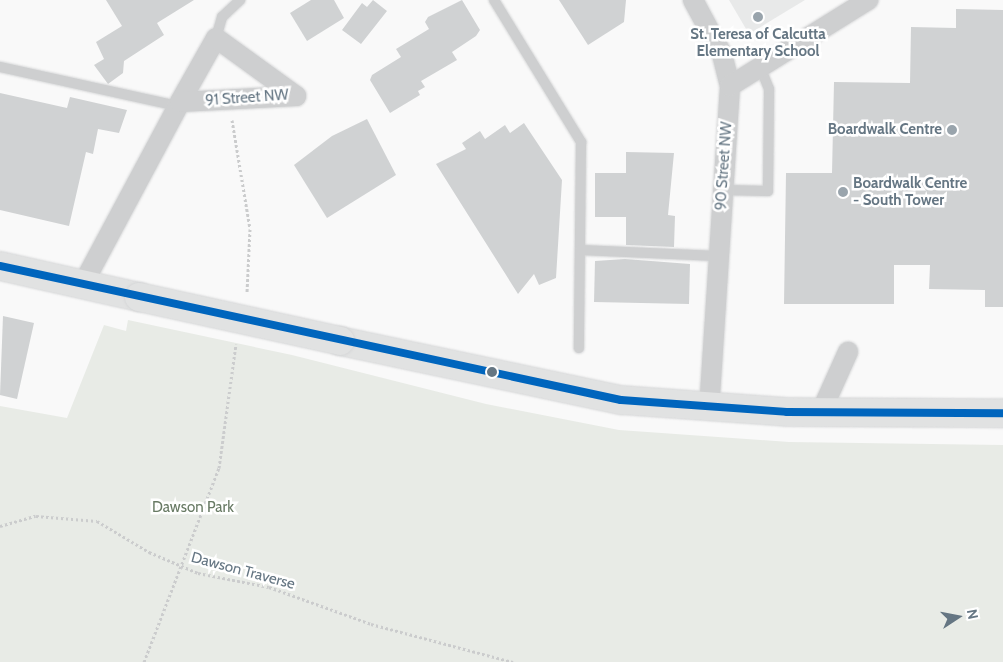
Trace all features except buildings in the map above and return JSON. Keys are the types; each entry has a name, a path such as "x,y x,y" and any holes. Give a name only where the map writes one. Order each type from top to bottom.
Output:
{"main road":[{"path":"0,266 569,392 709,409 1003,413"}],"street":[{"name":"90 Street NW","path":"693,0 722,54 730,86 709,409"},
{"path":"730,86 868,0"},
{"name":"91 Street NW","path":"83,284 179,104 216,38 296,96 179,104"},
{"path":"821,412 848,352"}],"lane":[{"path":"216,38 222,17 240,0"},
{"path":"494,0 581,142 579,348"},
{"path":"0,67 179,104"},
{"path":"722,190 768,192 769,89 760,67"},
{"path":"580,250 718,256"}],"path":[{"path":"228,100 250,229 247,292"},
{"path":"144,662 219,468 236,344"},
{"name":"Dawson Traverse","path":"0,526 36,516 96,521 182,566 269,587 370,624 513,662"}],"shaded area":[{"name":"St. Teresa of Calcutta Elementary School","path":"729,0 805,0 749,34"}],"green space":[{"name":"Dawson Park","path":"128,320 292,355 486,404 619,430 789,442 1003,445 1003,662 0,662 0,406 67,418 104,325 126,331"}],"transit line":[{"path":"0,266 621,400 787,412 1003,413"}],"place":[{"name":"St. Teresa of Calcutta Elementary School","path":"758,17"},
{"name":"Boardwalk Centre","path":"952,130"},
{"name":"Boardwalk Centre - South Tower","path":"843,192"}]}
